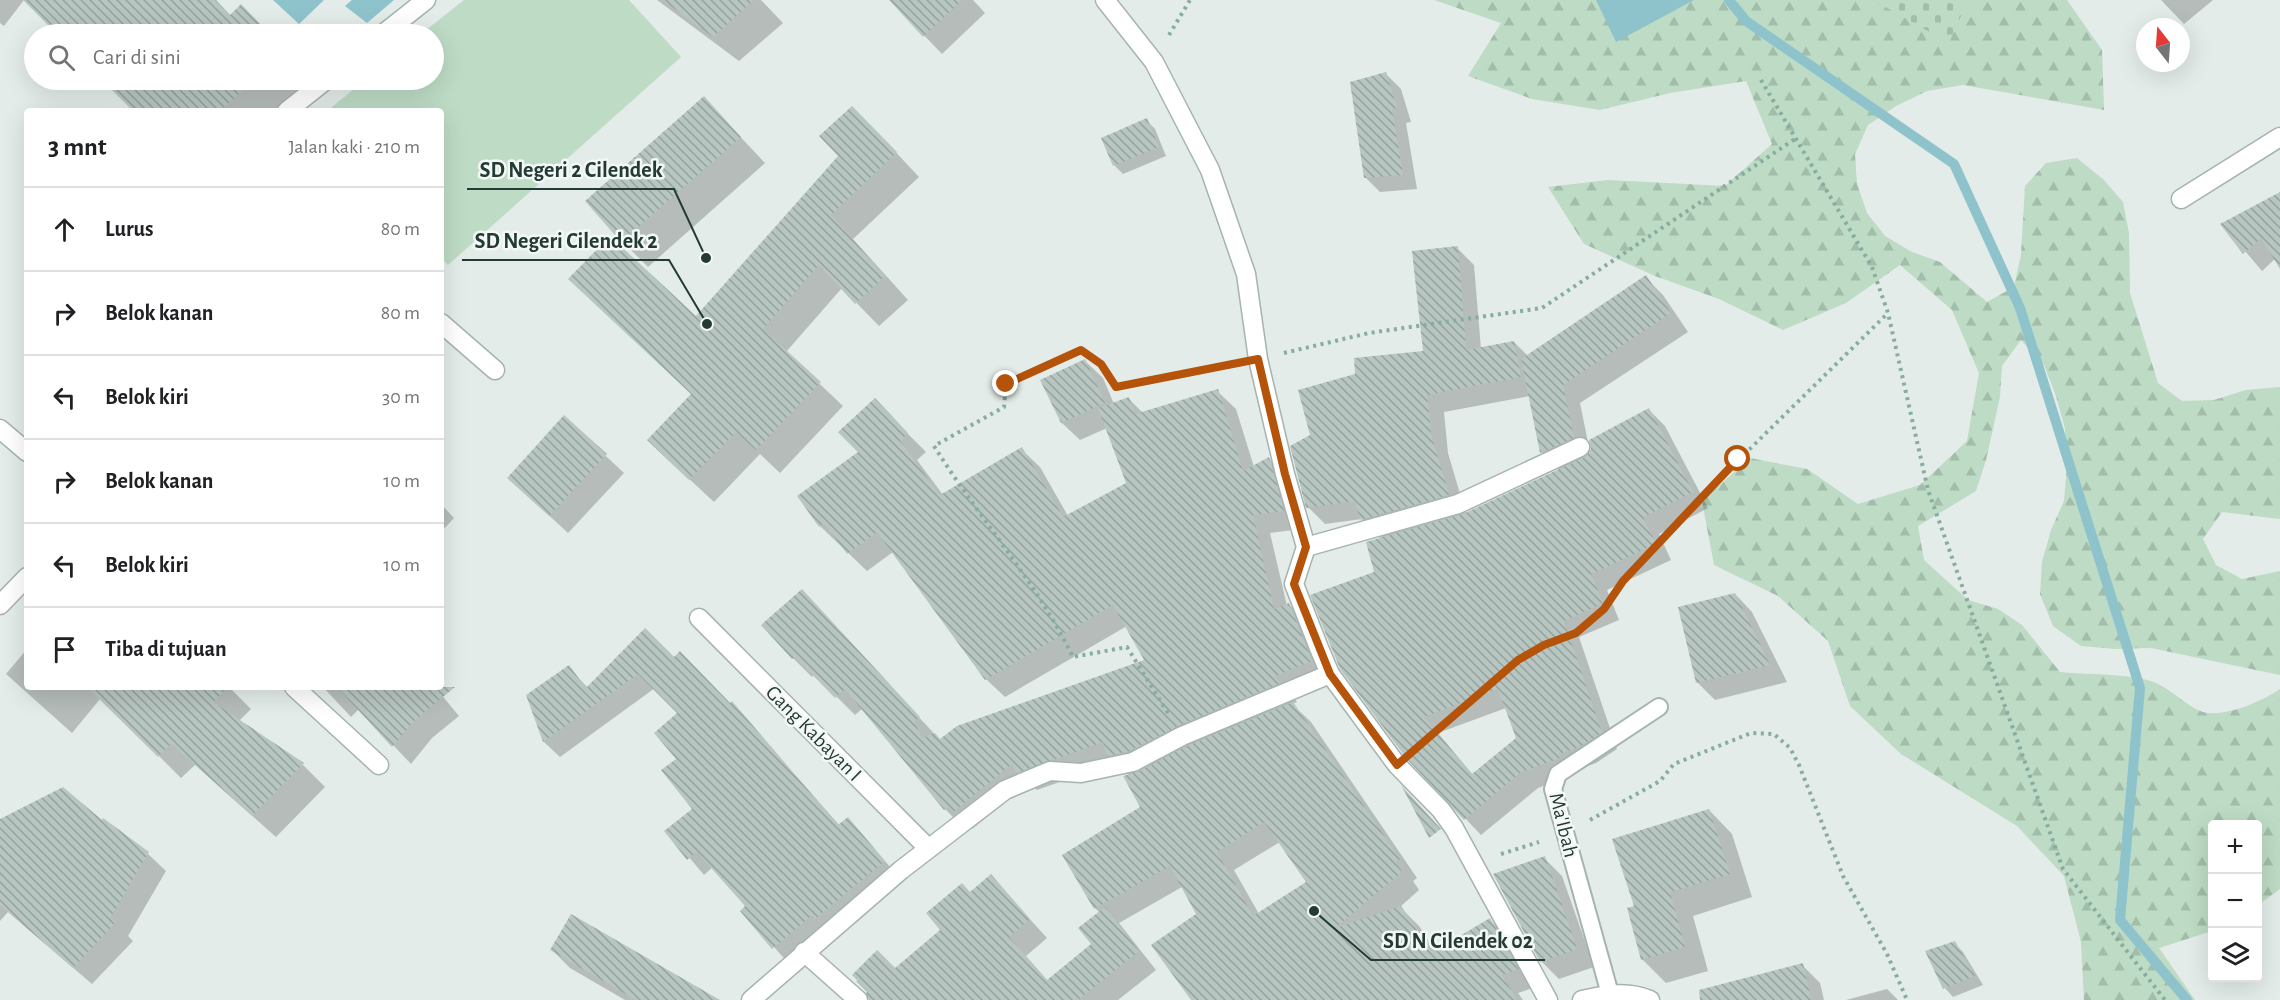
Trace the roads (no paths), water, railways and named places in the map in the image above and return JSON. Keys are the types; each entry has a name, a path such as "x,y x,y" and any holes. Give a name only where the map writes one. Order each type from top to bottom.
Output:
{"street":[{"path":"396,24 426,0"},
{"path":"1105,0 1154,62 1210,170 1246,274 1258,359 1285,474 1306,547 1294,584 1330,674 1397,765 1441,810 1475,863 1548,1000"},
{"path":"291,108 313,90"},
{"path":"2181,198 2280,137"},
{"path":"444,326 495,370"},
{"path":"0,429 24,449"},
{"path":"1306,547 1458,504 1580,447"},
{"path":"0,605 24,581"},
{"name":"Gang Kabayan I","path":"699,618 928,848"},
{"path":"751,1000 804,952 928,848 1005,790 1050,771 1081,773 1133,762 1182,736 1330,674"},
{"path":"297,690 380,765"},
{"path":"804,952 858,1000"},
{"path":"1582,1000 1610,994 1635,994 1650,1000"}],"lane":[{"name":"Ma'Ibah","path":"1610,994 1553,789 1558,774 1659,707"}],"water":[{"path":"273,0 324,0 299,24"},
{"path":"352,0 394,0 367,23 345,6"},
{"path":"1596,0 1694,0 1616,42"}],"waterway":[{"path":"1729,0 1746,21 1954,164 2020,308 2140,688 2120,920 2187,1000"}],"place":[{"name":"SD Negeri 2 Cilendek","path":"706,258"},
{"name":"SD Negeri Cilendek 2","path":"707,324"},
{"name":"SD N Cilendek 02","path":"1314,911"}]}
